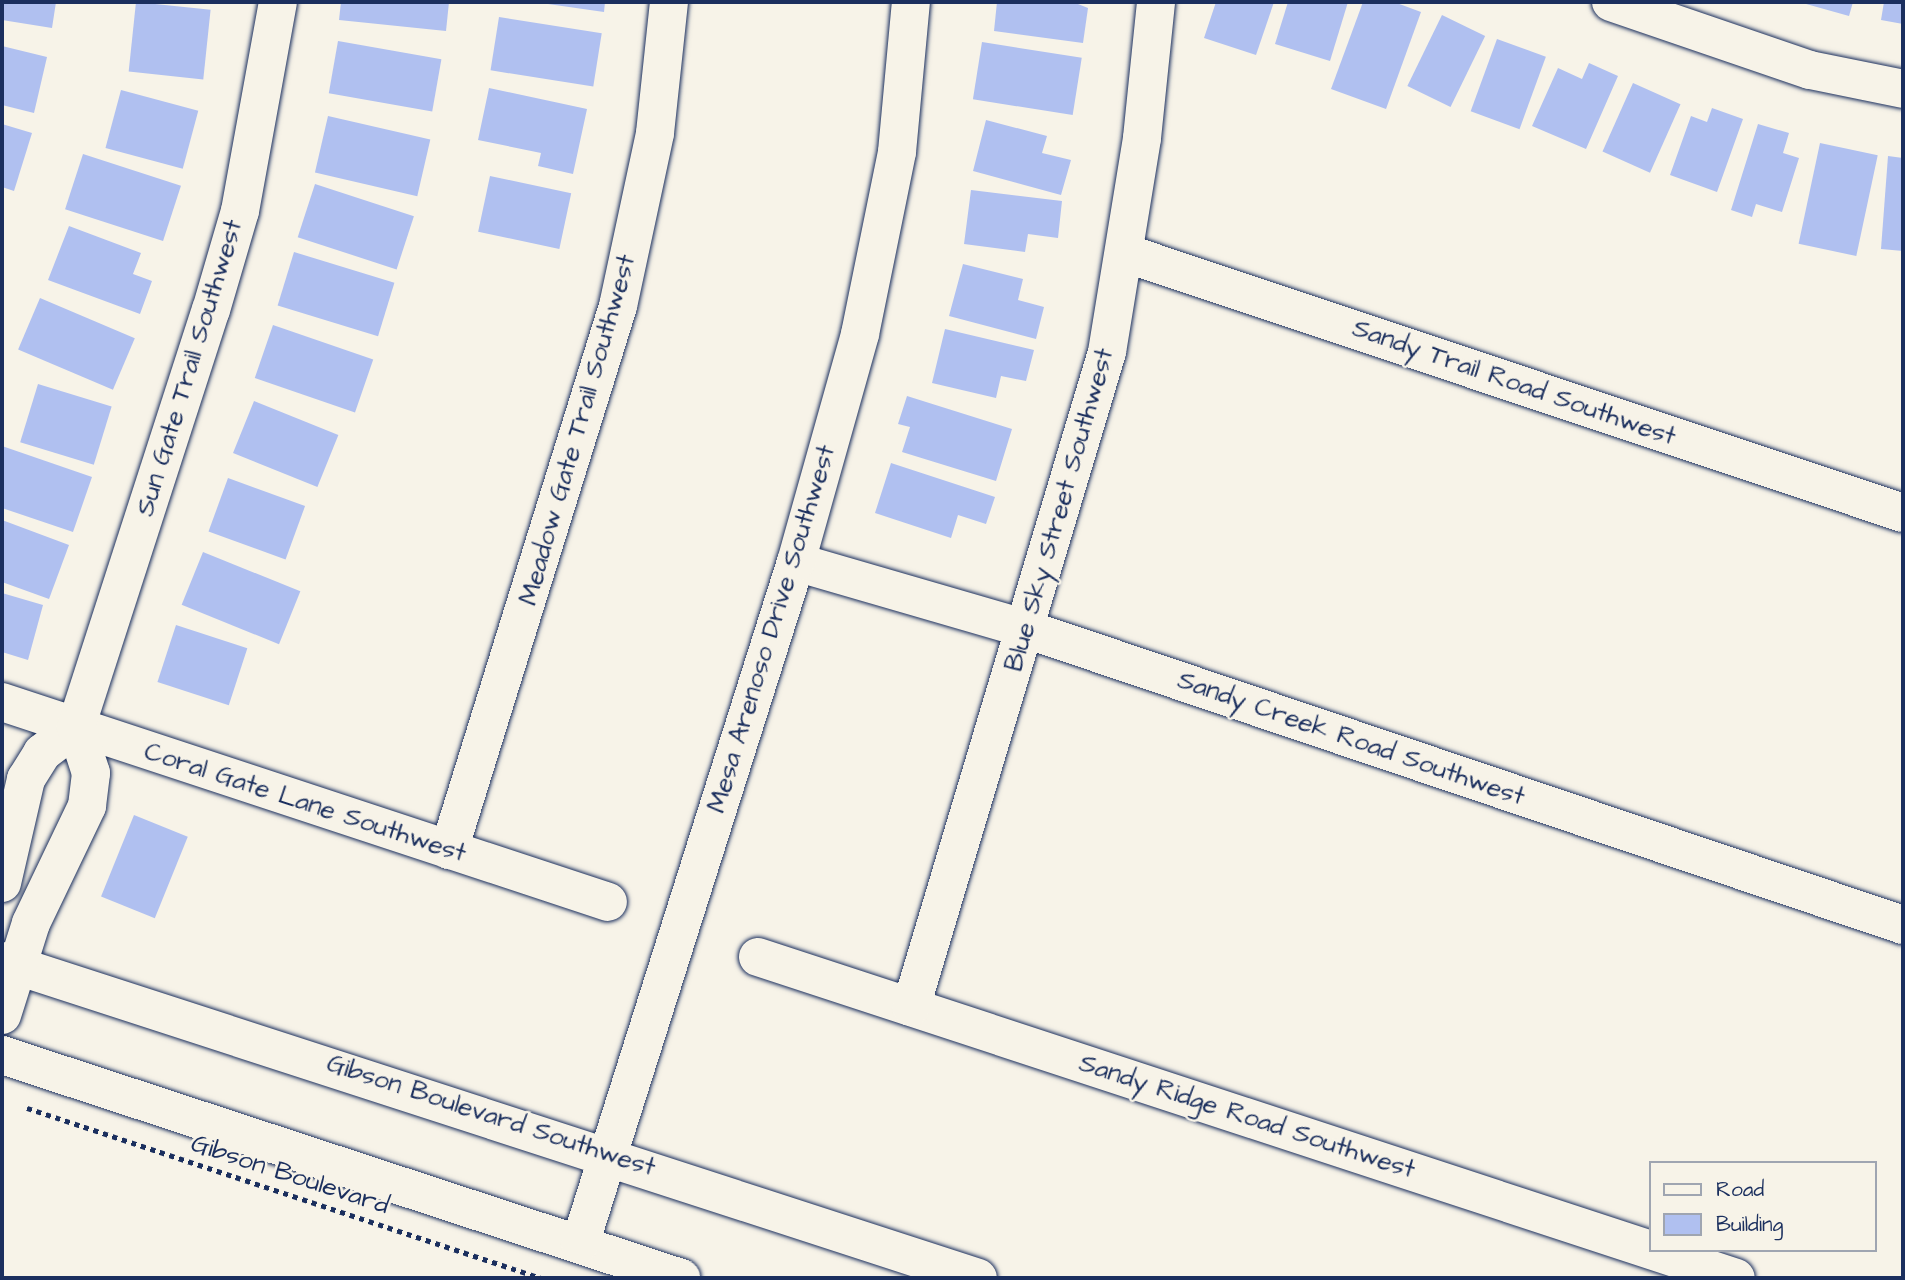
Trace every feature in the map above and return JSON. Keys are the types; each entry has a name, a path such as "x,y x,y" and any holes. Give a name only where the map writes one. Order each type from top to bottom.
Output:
{"street":[{"name":"Sun Gate Trail Southwest","path":"76,727 240,211 278,2"},
{"name":"Meadow Gate Trail Southwest","path":"449,850 618,306 655,133 669,2"},
{"name":"Mesa Arenoso Drive Southwest","path":"580,1244 606,1152 796,562 883,239 911,2"},
{"name":"Blue Sky Street Southwest","path":"911,1007 1107,352 1125,253 1156,2"},
{"path":"1611,2 1810,70 1903,89"},
{"name":"Sandy Trail Road Southwest","path":"1125,253 1903,513"},
{"name":"Sandy Creek Road Southwest","path":"796,562 1026,629 1903,925"},
{"name":"Coral Gate Lane Southwest","path":"2,702 608,902"},
{"path":"2,883 26,779 42,753 76,727 91,773 87,806 10,963 2,1015"},
{"path":"18,816 72,835"},
{"name":"Sandy Ridge Road Southwest","path":"758,957 1650,1250"},
{"name":"Gibson Boulevard Southwest","path":"10,963 606,1152 978,1278"},
{"path":"2,1055 681,1278"},
{"name":"Sandy Ridge Road Southwest","path":"1657,1252 1736,1278"}],"path":[{"name":"Gibson Boulevard","path":"27,1108 541,1278"}],"building":[{"path":"2,2 56,2 52,28 2,20"},
{"path":"136,2 211,10 203,79 129,72"},
{"path":"341,2 449,2 446,31 339,20"},
{"path":"534,2 605,2 604,12"},
{"path":"997,2 1073,2 1088,8 1083,43 994,31"},
{"path":"1216,2 1274,2 1256,55 1204,38"},
{"path":"1288,2 1348,2 1330,61 1275,44"},
{"path":"1363,2 1394,2 1421,12 1386,109 1331,89"},
{"path":"1799,2 1853,2 1849,16"},
{"path":"1884,2 1903,2 1903,24 1881,20"},
{"path":"1442,15 1485,36 1451,107 1407,86"},
{"path":"499,17 602,33 593,87 491,70"},
{"path":"1497,39 1546,57 1520,129 1471,111"},
{"path":"338,41 441,59 432,111 329,93"},
{"path":"982,42 1082,58 1073,115 973,99"},
{"path":"2,46 47,57 34,113 2,105"},
{"path":"1589,63 1618,76 1586,149 1532,126 1558,68 1582,79"},
{"path":"1633,83 1681,104 1650,173 1602,152"},
{"path":"489,88 587,109 573,174 538,166 541,153 478,140"},
{"path":"121,90 198,111 183,169 105,148"},
{"path":"1712,108 1743,119 1717,192 1670,175 1691,116 1707,122"},
{"path":"328,116 430,140 417,196 315,173"},
{"path":"986,120 1047,136 1042,153 1071,160 1061,195 973,171"},
{"path":"2,124 32,133 14,191 2,187"},
{"path":"1758,124 1789,133 1783,153 1799,158 1782,212 1756,204 1752,217 1731,210"},
{"path":"1820,143 1878,155 1856,256 1799,244"},
{"path":"83,154 181,186 163,241 65,209"},
{"path":"1888,156 1903,158 1903,251 1881,249"},
{"path":"490,176 571,193 559,249 478,232"},
{"path":"315,184 414,216 397,269 298,237"},
{"path":"971,190 1062,201 1058,238 1028,234 1025,252 964,244"},
{"path":"69,226 141,253 133,274 152,281 140,314 48,280"},
{"path":"294,252 394,283 378,336 278,306"},
{"path":"963,264 1023,279 1018,300 1044,307 1036,339 949,316"},
{"path":"40,298 135,338 113,390 18,350"},
{"path":"273,325 373,360 355,412 255,378"},
{"path":"945,329 1034,350 1026,381 1001,376 996,398 932,383"},
{"path":"38,384 112,407 94,465 20,442"},
{"path":"907,396 1012,429 996,481 902,452 910,427 898,424"},
{"path":"254,401 338,435 317,487 233,453"},
{"path":"2,446 92,477 73,532 2,508"},
{"path":"891,463 995,497 986,524 958,515 951,538 875,513"},
{"path":"228,478 305,506 286,560 209,532"},
{"path":"2,520 69,545 49,599 2,582"},
{"path":"203,552 300,591 279,644 182,605"},
{"path":"2,593 43,605 28,660 2,652"},
{"path":"176,625 247,648 229,705 157,682"},
{"path":"134,815 188,837 155,918 101,897"}]}
